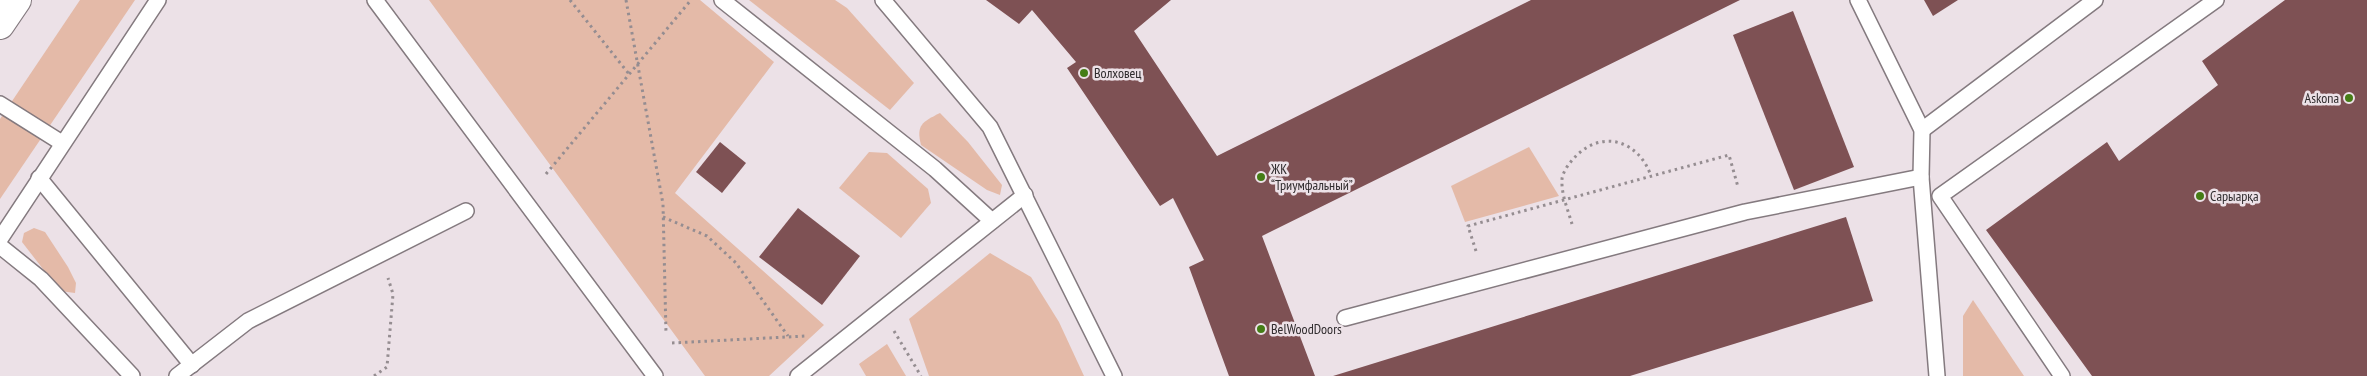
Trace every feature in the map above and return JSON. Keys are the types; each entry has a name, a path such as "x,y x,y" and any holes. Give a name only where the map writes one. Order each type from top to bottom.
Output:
{"main road":[{"path":"0,25 17,0"}],"lane":[{"path":"0,239 158,0"},
{"path":"375,0 655,376"},
{"path":"722,0 935,170 992,221"},
{"path":"883,0 990,127 1114,376"},
{"path":"1858,0 1922,130 1921,176 1937,376"},
{"path":"1922,130 2095,0"},
{"path":"2062,376 1940,196 2216,0"},
{"path":"0,104 62,143"},
{"path":"1345,318 1745,212 1921,176"},
{"path":"39,178 192,365"},
{"path":"798,376 1025,195"},
{"path":"177,376 248,320 466,211"},
{"path":"0,246 41,279 132,376"}],"path":[{"path":"570,0 629,74"},
{"path":"626,0 663,204 666,334"},
{"path":"546,174 691,0"},
{"path":"1572,224 1565,200 1562,178 1570,161 1584,147 1600,140 1618,142 1632,148 1646,162 1650,176"},
{"path":"1476,251 1468,226 1729,155 1745,212"},
{"path":"663,217 707,236 736,263 788,337"},
{"path":"374,376 386,367 393,294 380,254"},
{"path":"672,343 851,333 890,325 921,376"}],"shaded area":[{"path":"80,0 135,0 0,199 0,119"},
{"path":"429,0 700,0 774,62 675,193 824,325 769,376 705,376"},
{"path":"749,0 835,0 847,8 914,83 890,110"},
{"path":"940,113 968,142 1002,185 1000,195 987,190 921,145 920,128 929,119"},
{"path":"1529,147 1559,196 1465,222 1451,186"},
{"path":"869,152 887,153 928,189 931,203 901,238 839,188"},
{"path":"34,228 45,232 68,267 76,283 75,293 60,291 22,242 24,233"},
{"path":"990,253 1031,277 1059,322 1084,376 929,376 909,319"},
{"path":"1973,300 2024,376 1963,376 1963,316"},
{"path":"887,344 906,376 866,376 859,364"}],"building":[{"name":"ЖК “Триумфальный”","path":"986,0 1171,0 1134,31 1217,156 1531,0 1740,0 1262,236 1315,376 1229,376 1189,267 1204,260 1173,198 1160,206 1067,68 1076,62 1032,10 1019,24"},
{"path":"1924,0 1958,0 1933,16"},
{"name":"Сарыарқа","path":"2285,0 2367,0 2367,376 2092,376 1986,230 2107,142 2119,161 2218,85 2202,61"},
{"path":"1793,11 1854,167 1794,190 1733,35"},
{"path":"720,142 746,163 722,193 696,172"},
{"path":"798,208 860,256 822,305 759,257"},
{"path":"1846,217 1873,301 1630,376 1333,376"}],"place":[{"name":"Волховец","path":"1084,73"},
{"name":"Askona","path":"2349,98"},
{"name":"ЖК “Триумфальный”","path":"1261,177"},
{"name":"Сарыарқа","path":"2200,196"},
{"name":"BelWoodDoors","path":"1261,329"}]}
